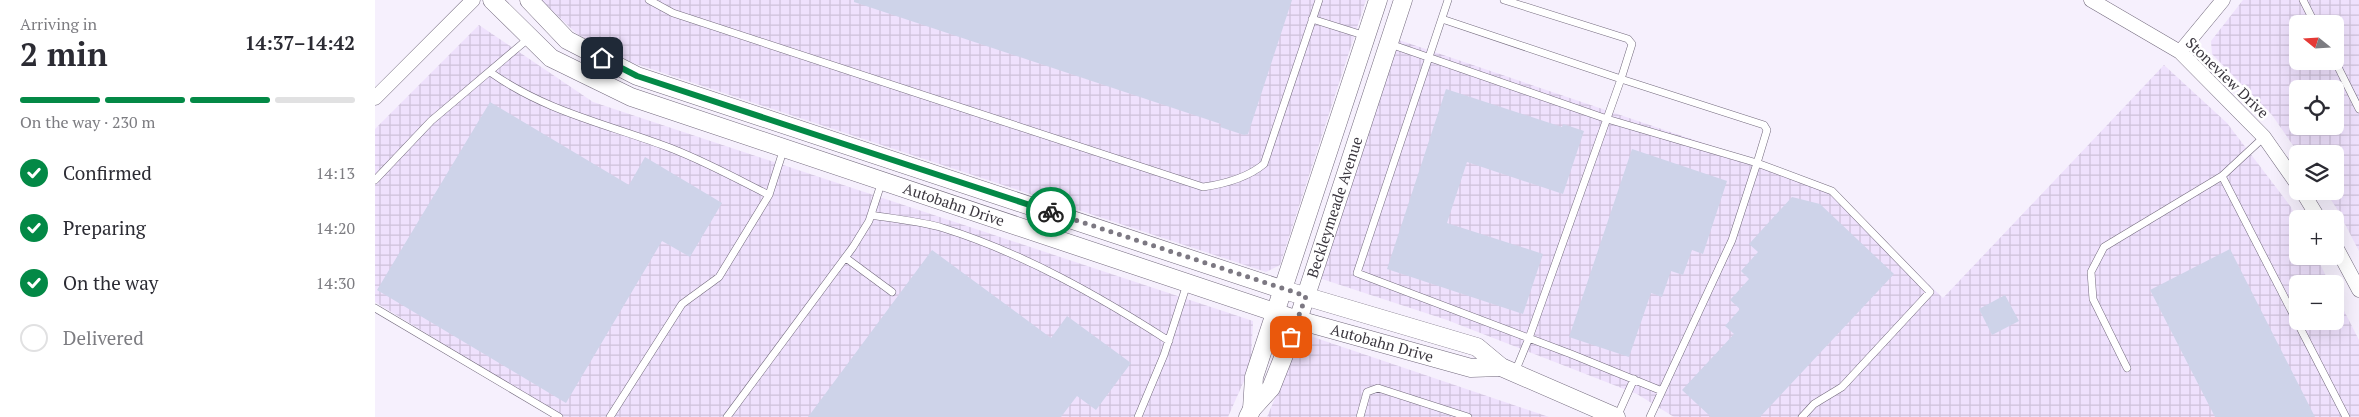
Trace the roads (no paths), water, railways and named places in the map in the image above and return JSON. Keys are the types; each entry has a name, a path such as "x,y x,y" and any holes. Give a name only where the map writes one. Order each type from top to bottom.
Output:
{"street":[{"path":"375,98 473,0"},
{"name":"Autobahn Drive","path":"492,0 551,58 631,97 1298,320 1471,368 1508,370"},
{"name":"Autobahn Drive","path":"529,0 567,40 637,76 1284,290 1477,347 1508,370 1616,417"},
{"name":"Beckleymeade Avenue","path":"1250,413 1254,377 1277,312 1378,0"},
{"name":"Beckleymeade Avenue","path":"1250,413 1271,388 1298,320 1403,0"},
{"name":"Stoneview Drive","path":"2091,0 2180,52 2264,137 2289,173"},
{"path":"2180,52 2223,0"},
{"path":"1366,36 1389,43"},
{"path":"2344,262 2359,290"}],"lane":[{"path":"654,1 673,13 1203,187 1241,177 1253,172 1264,164 1319,0"},
{"path":"1448,0 1357,273 1662,391"},
{"path":"1504,0 1628,39 1632,44 1621,80 1529,338 1508,370"},
{"path":"2303,0 2310,15"},
{"path":"1442,19 1621,80 1764,125 1767,130 1732,240 1650,417"},
{"path":"1312,20 1366,36"},
{"path":"375,180 431,121 530,37"},
{"path":"1389,43 1607,119 1757,164 1832,191 1930,292 1842,387 1814,404 1803,417"},
{"path":"2340,70 2359,109"},
{"path":"490,72 516,90 564,112 666,146 707,164 769,196"},
{"path":"2127,368 2093,299 2091,272 2104,247 2222,176 2264,137"},
{"path":"610,417 682,304 719,277 769,196 784,148"},
{"path":"2222,176 2346,417"},
{"path":"727,417 846,258 871,216 882,181"},
{"path":"871,216 941,228 1000,250 1121,310 1169,341"},
{"path":"846,258 892,292"},
{"path":"1138,417 1169,341 1187,282"},
{"path":"375,308 559,417"},
{"path":"1616,417 1634,379"},
{"path":"1360,417 1367,392 1378,388 1468,417"}]}
